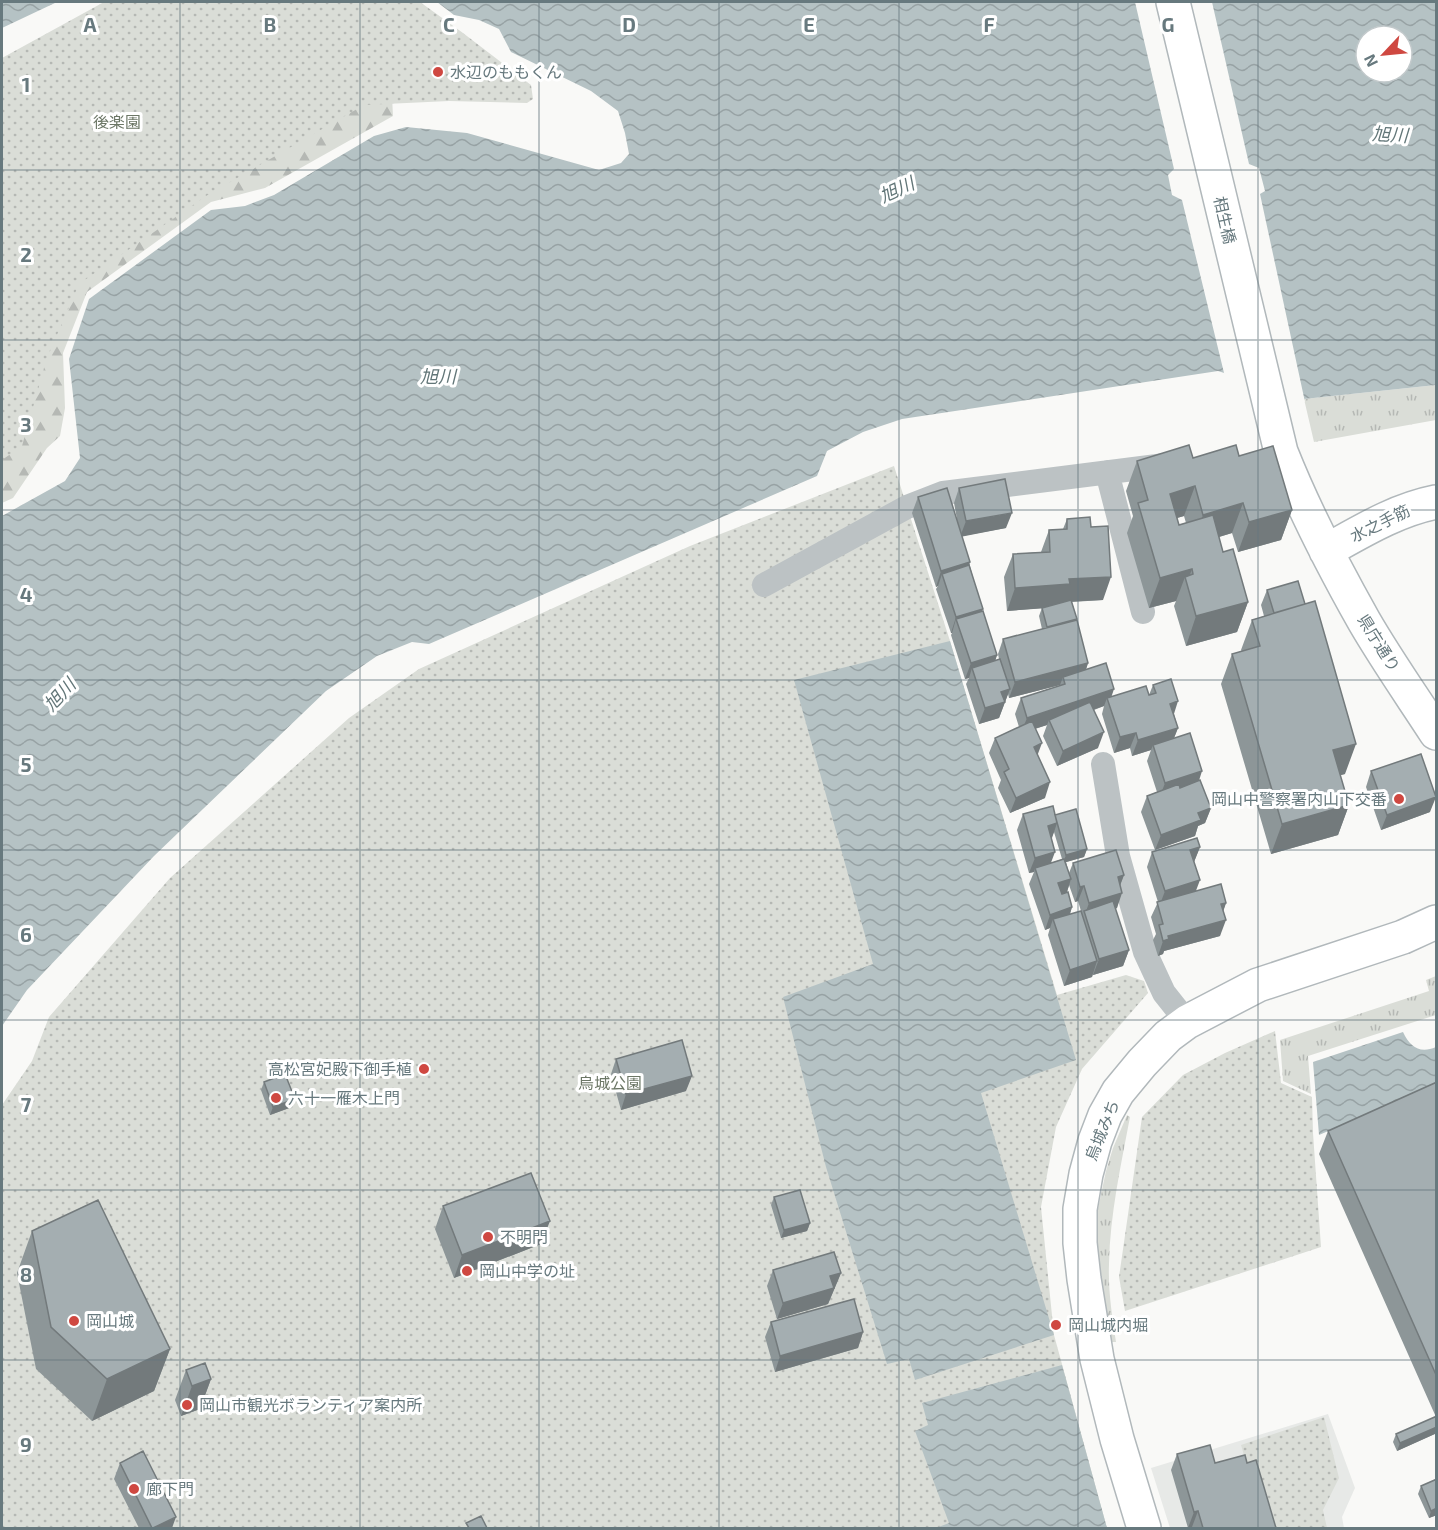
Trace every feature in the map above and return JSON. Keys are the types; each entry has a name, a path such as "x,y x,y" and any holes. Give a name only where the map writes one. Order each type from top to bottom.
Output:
{"street":[{"name":"相生橋","path":"1173,2 1271,448 1295,487 1326,551"},
{"path":"764,585 907,507 943,493 1188,462"},
{"path":"1107,472 1143,612"},
{"name":"水之手筋","path":"1326,551 1375,524 1416,506 1437,502"},
{"name":"県庁通り","path":"1326,551 1365,622 1437,733"},
{"path":"1103,764 1118,856 1145,952 1164,993 1188,1022"},
{"name":"烏城みち","path":"1144,1528 1117,1439 1097,1359 1080,1243 1080,1209 1086,1174 1105,1115 1118,1092 1142,1063 1168,1036 1188,1022 1258,985 1403,937 1437,922"}],"shaded area":[{"path":"1328,1414 1355,1488 1342,1517 1344,1528 1170,1528 1151,1468"}],"green space":[{"name":"後楽園","path":"104,2 420,2 531,85 533,99 527,103 449,101 364,105 206,196 79,284 47,358 22,446 2,460 2,58"},
{"path":"390,57 393,116 265,188 211,202 87,292 63,353 65,408 60,436 47,448 13,498 2,503 2,267"},
{"path":"1436,385 1436,420 1314,442 1304,399"},
{"name":"烏城公園","path":"894,466 950,641 1057,995 1126,975 1144,981 1148,993 1082,1069 1056,1127 1041,1207 1054,1335 1107,1528 2,1528 2,1105 32,1061 49,1017 170,878 349,718 419,669 690,546"},
{"path":"1436,976 1436,1015 1308,1056 1311,1094 1283,1081 1280,1040 1429,991 1426,980"},
{"path":"1275,1031 1281,1083 1312,1097 1321,1247 1125,1311 1119,1277 1142,1117 1183,1075"},
{"path":"1127,1115 1130,1117 1111,1227 1109,1274 1116,1342 1109,1342 1096,1247 1096,1218 1106,1171"},
{"path":"1324,1417 1339,1478 1323,1510 1327,1528 1265,1528 1241,1445"}],"water":[{"path":"2,2 57,2 2,28"},
{"name":"旭川","path":"437,2 1436,2 1436,385 1304,399 1218,371 902,419 863,432 827,451 817,476 429,644 412,642 377,656 326,691 154,856 27,990 2,1026 2,516 65,481 80,458 69,359 89,299 211,210 245,206 274,195 374,136 406,127 467,133 599,170 621,163 629,154 618,111 591,91 511,52 499,29 479,20 454,15"},
{"path":"950,641 1076,1060 981,1093 1054,1335 915,1380 909,1359 887,1364 826,1167 783,997 873,964 794,680"},
{"path":"1403,1032 1416,1048 1425,1050 1436,1047 1436,1085 1319,1135 1313,1062"},
{"path":"1062,1365 1107,1528 936,1528 949,1523 915,1431 928,1425 922,1403"}],"pier":[{"path":"1135,2 1212,2 1249,164 1259,168 1265,191 1260,194 1305,402 1225,377 1182,200 1172,195 1168,175 1174,169"}],"building":[{"path":"1189,445 1193,458 1236,445 1239,456 1273,446 1292,510 1249,522 1243,503 1203,515 1195,486 1170,494 1179,525 1213,515 1223,552 1233,549 1248,602 1196,616 1185,577 1193,574 1192,569 1160,578 1138,503 1148,500 1137,461"},
{"path":"1005,479 1012,513 966,521 959,488"},
{"path":"947,488 970,562 941,571 918,497"},
{"path":"1090,517 1091,527 1108,526 1111,577 1069,579 1070,584 1015,588 1013,554 1050,552 1049,530 1067,529 1067,519"},
{"path":"969,565 983,609 956,617 942,574"},
{"path":"1298,581 1305,604 1274,613 1267,590"},
{"path":"1071,600 1077,619 1047,627 1042,608"},
{"path":"1315,601 1356,744 1333,750 1349,805 1282,824 1232,654 1260,646 1252,620"},
{"path":"983,611 997,655 971,663 956,619"},
{"path":"1077,620 1088,663 1015,682 1003,639"},
{"path":"1000,659 1010,689 1001,692 1005,702 985,708 972,668"},
{"path":"1106,663 1114,689 1027,718 1021,698 1065,684 1063,677"},
{"path":"1171,679 1178,701 1170,704 1178,728 1138,740 1136,733 1120,737 1107,698 1146,686 1149,695 1156,693 1153,685"},
{"path":"1090,702 1104,732 1063,751 1049,720"},
{"path":"1032,721 1042,743 1034,747 1050,782 1016,798 1004,772 1009,769 995,738"},
{"path":"1190,733 1202,771 1165,783 1153,745"},
{"path":"1421,754 1436,797 1387,815 1371,771"},
{"path":"1200,780 1211,808 1198,813 1201,820 1161,835 1147,796 1179,784 1180,788"},
{"path":"1053,806 1057,823 1048,826 1055,852 1035,858 1023,814"},
{"path":"1076,809 1087,849 1066,855 1055,815"},
{"path":"1197,838 1200,847 1190,850 1200,880 1165,891 1152,852"},
{"path":"1116,850 1124,875 1118,877 1122,893 1089,903 1084,886 1080,887 1073,863"},
{"path":"1064,859 1071,879 1058,883 1062,894 1068,892 1072,907 1050,915 1035,868"},
{"path":"1221,884 1226,903 1221,904 1226,920 1168,936 1169,939 1163,941 1159,925 1163,924 1157,902"},
{"path":"1113,901 1129,950 1099,959 1084,911"},
{"path":"1081,911 1097,961 1070,970 1053,919"},
{"path":"682,1040 692,1076 626,1094 616,1059"},
{"path":"285,1074 295,1099 273,1107 264,1082"},
{"path":"1437,1082 1437,1377 1328,1131"},
{"path":"531,1173 550,1221 462,1255 443,1206"},
{"path":"800,1190 810,1223 784,1230 774,1197"},
{"path":"98,1200 170,1349 107,1379 51,1327 32,1231"},
{"path":"834,1252 841,1273 830,1276 834,1288 783,1303 773,1270"},
{"path":"854,1299 863,1332 780,1356 771,1322"},
{"path":"205,1363 211,1379 192,1386 186,1370"},
{"path":"1437,1416 1437,1427 1400,1443 1396,1434"},
{"path":"1210,1445 1215,1463 1245,1455 1247,1463 1256,1460 1276,1528 1203,1528 1198,1511 1194,1512 1177,1454"},
{"path":"143,1451 176,1517 153,1528 120,1463"},
{"path":"1437,1479 1437,1508 1431,1511 1421,1486"},
{"path":"481,1516 487,1528 469,1528 466,1523"}],"place":[{"name":"水辺のももくん","path":"438,72"},
{"name":"岡山中警察署内山下交番","path":"1399,799"},
{"name":"高松宮妃殿下御手植","path":"424,1069"},
{"name":"六十一雁木上門","path":"276,1098"},
{"name":"不明門","path":"488,1237"},
{"name":"岡山中学の址","path":"467,1271"},
{"name":"岡山城","path":"74,1321"},
{"name":"岡山城内堀","path":"1056,1325"},
{"name":"岡山市観光ボランティア案内所","path":"187,1405"},
{"name":"廊下門","path":"134,1489"}]}
